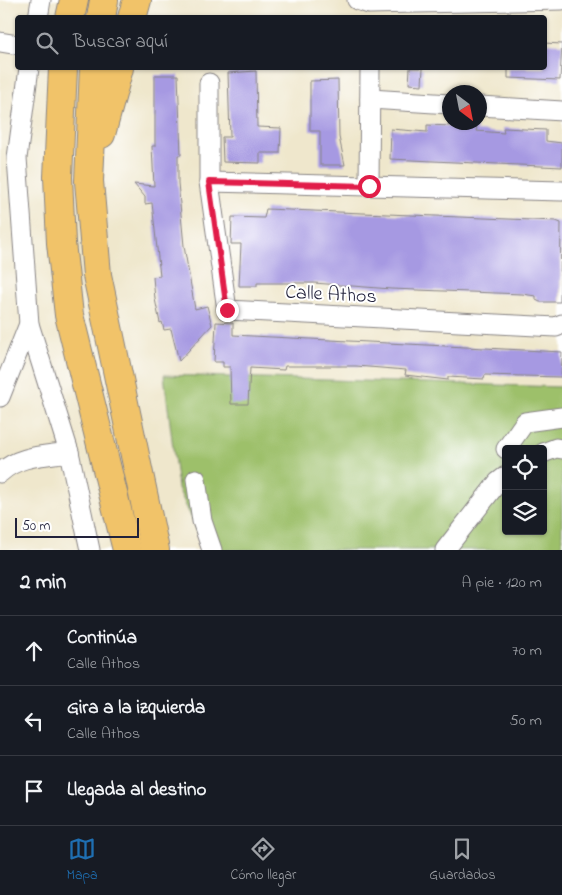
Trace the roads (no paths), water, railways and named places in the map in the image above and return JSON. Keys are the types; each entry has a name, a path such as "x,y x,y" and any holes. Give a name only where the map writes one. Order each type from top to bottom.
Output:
{"highway":[{"path":"71,15 74,0"},
{"path":"102,15 104,0"},
{"path":"133,15 137,0"},
{"path":"63,70 58,177 61,243 70,315 127,550"},
{"path":"94,70 89,181 97,275 155,550"},
{"path":"89,181 118,70"}],"street":[{"path":"38,15 41,0"},
{"path":"366,5 562,0"},
{"path":"0,42 15,44"},
{"path":"29,70 17,158 29,324 68,452 90,550"},
{"path":"369,186 370,70"},
{"name":"Calle Athos","path":"209,83 209,182 227,310 556,327 562,324"},
{"path":"370,99 442,104"},
{"path":"487,106 562,111"},
{"path":"209,182 562,190"},
{"path":"0,397 29,324"},
{"path":"509,445 525,422 562,417"},
{"path":"547,451 556,448 562,449"},
{"path":"0,473 9,464 21,458 68,452"},
{"path":"196,479 202,520 212,550"},
{"path":"445,550 502,479"}]}
